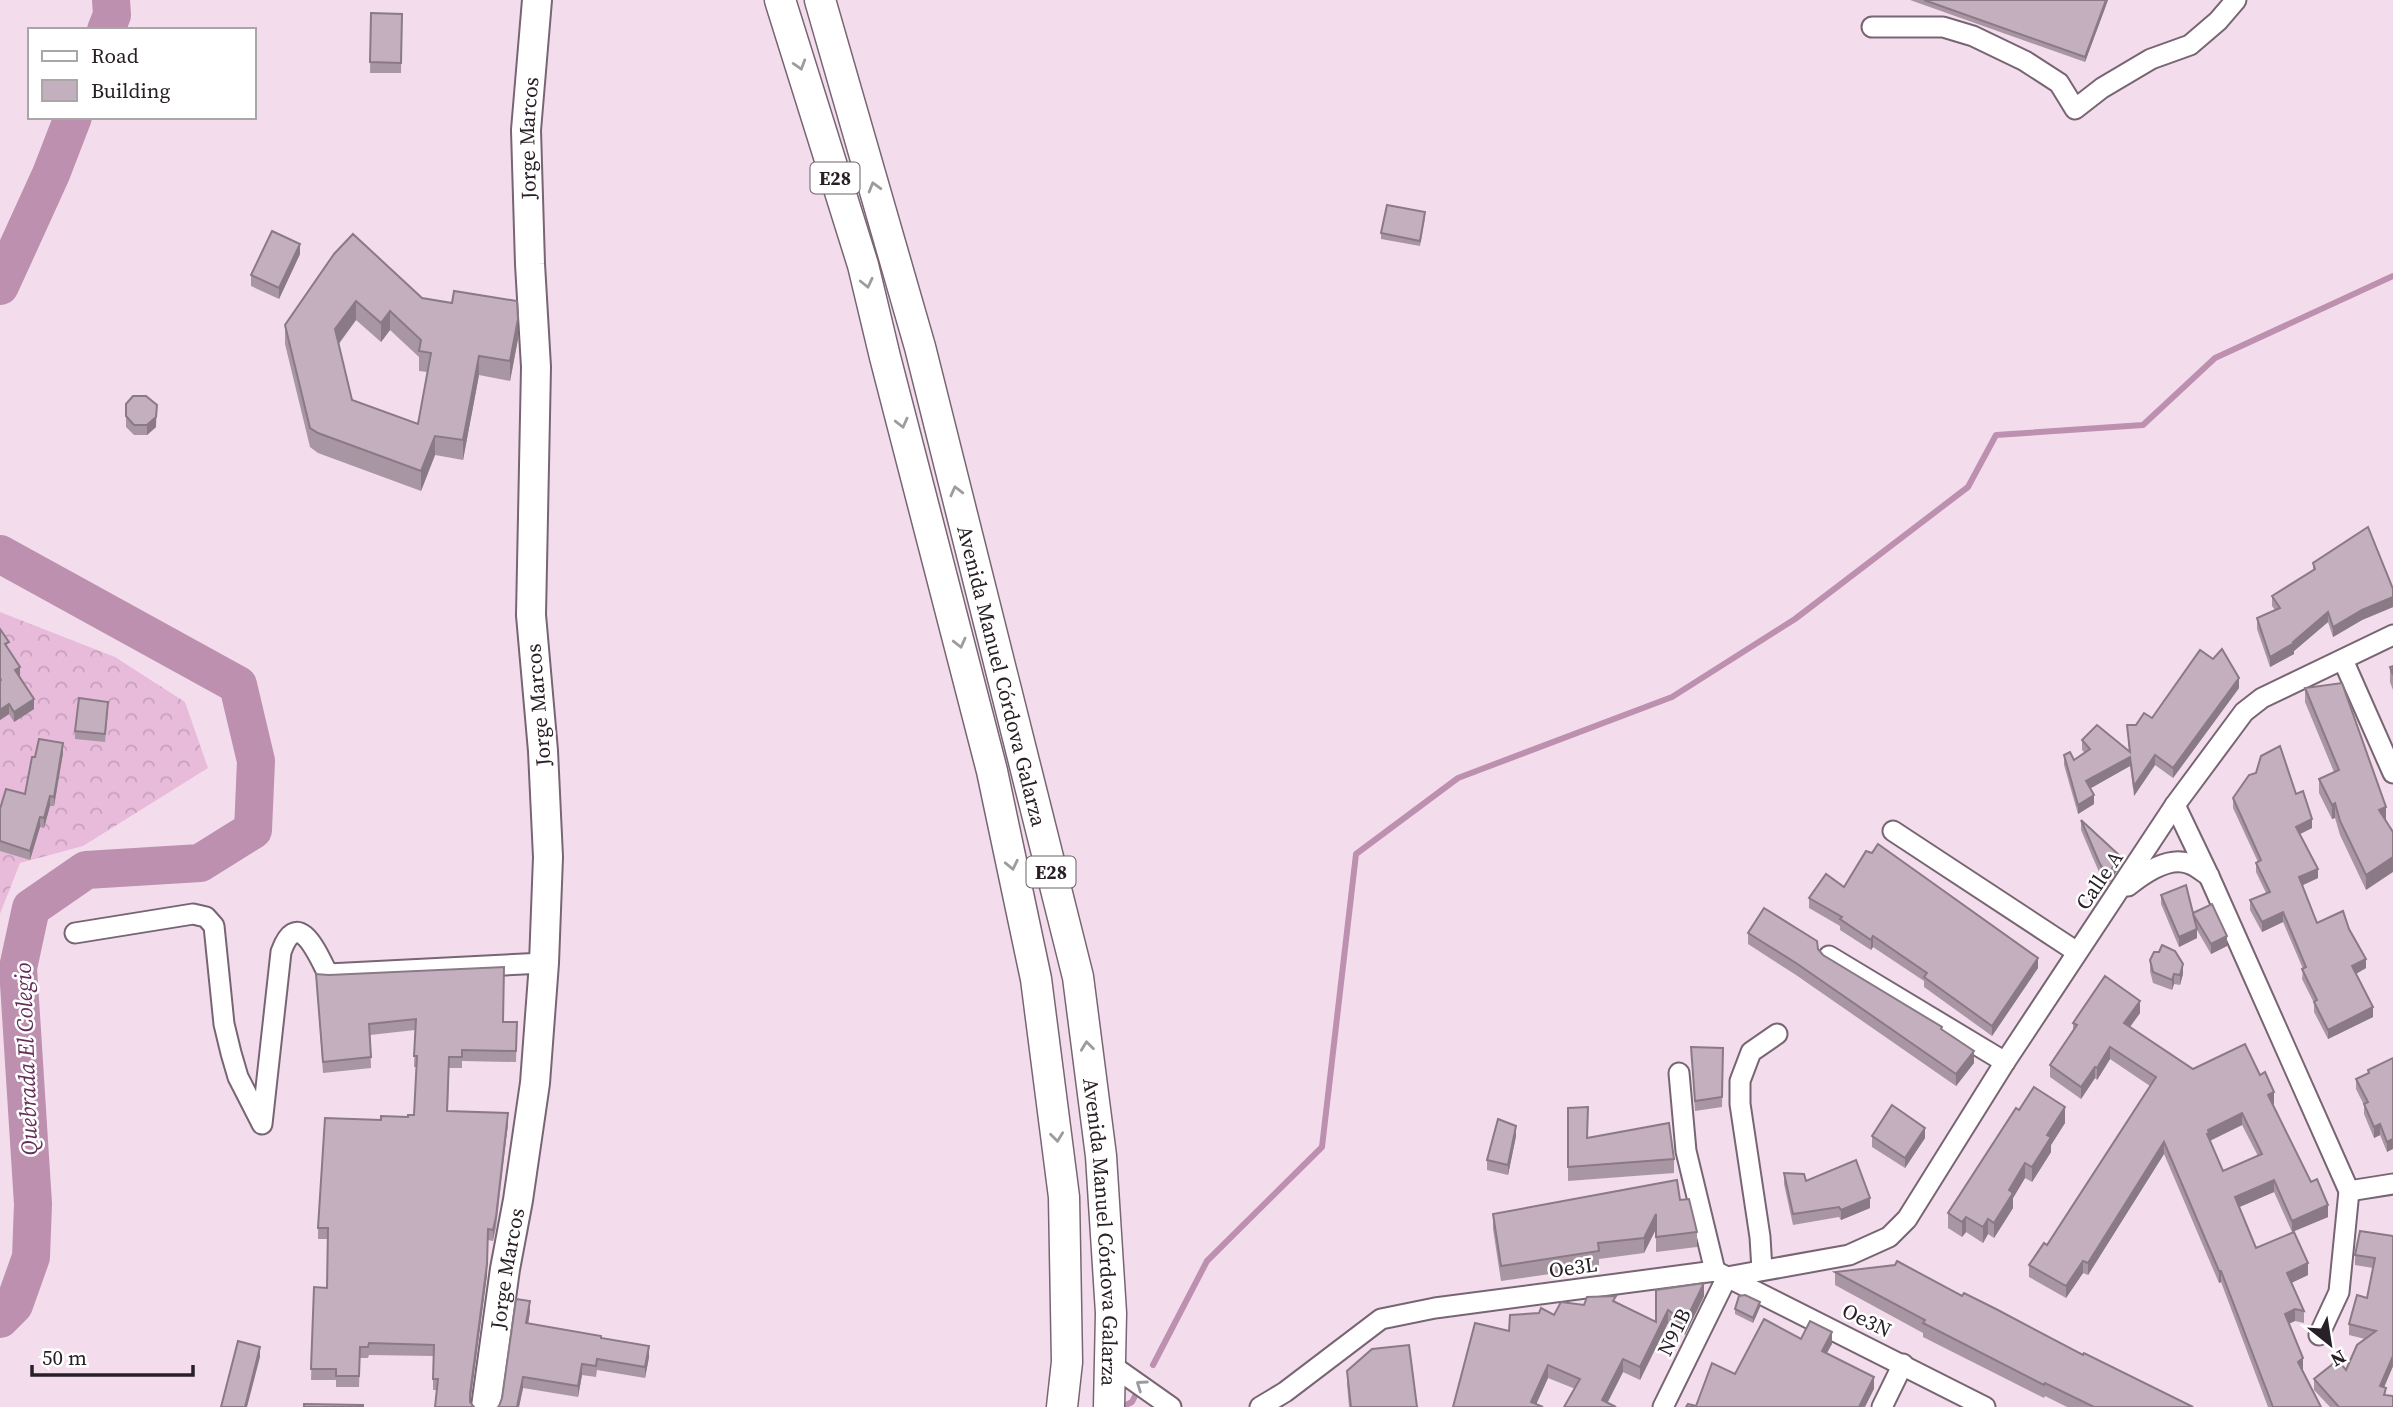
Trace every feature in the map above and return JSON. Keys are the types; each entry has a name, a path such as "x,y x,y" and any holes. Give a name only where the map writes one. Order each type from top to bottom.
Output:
{"main road":[{"name":"Jorge Marcos","path":"486,1407 535,1083 548,857 543,751 531,615 536,367 526,130 537,0"},
{"name":"Avenida Manuel Córdova Galarza","path":"780,0 863,265 992,771 1036,979 1064,1196 1067,1363 1062,1407"},
{"name":"Avenida Manuel Córdova Galarza","path":"820,0 920,347 1078,977 1101,1156 1111,1313 1109,1407"},
{"path":"885,357 920,347"}],"street":[{"path":"1872,27 1942,27 1973,36 2025,61 2059,83 2076,109 2102,88 2151,59 2190,45 2218,22 2236,0"},
{"name":"Calle A","path":"1907,1219 2077,952 2175,806 2244,712 2262,698 2393,635"},
{"path":"2343,660 2393,773"},
{"path":"2175,806 2209,876 2349,1191 2339,1292 2319,1335"},
{"path":"1893,831 2077,952"},
{"path":"2117,896 2143,874 2172,862 2188,863 2209,876"},
{"path":"75,933 192,914 206,917 214,926 224,1024 231,1053 238,1077 262,1124 281,951 286,940 293,934 308,936 328,974 544,963"},
{"path":"1829,956 2005,1062"},
{"path":"1762,1270 1760,1237 1740,1104 1740,1081 1751,1052 1777,1034"},
{"path":"1679,1073 1686,1151 1721,1274"},
{"path":"2349,1191 2393,1184"},
{"name":"Oe3L","path":"1260,1407 1285,1392 1381,1319 1435,1308 1762,1270 1849,1255 1889,1237 1907,1219"},
{"name":"Oe3N","path":"1721,1274 1985,1407"},
{"name":"N91B","path":"1663,1407 1721,1274"},
{"path":"1110,1364 1171,1407"},
{"path":"1882,1407 1903,1364"}],"green space":[{"path":"0,612 115,657 185,702 208,768 83,846 20,863 0,914"}],"building":[{"path":"1924,0 2106,0 2085,57"},
{"path":"371,13 402,14 401,63 370,62"},
{"path":"1387,205 1425,212 1420,241 1381,233"},
{"path":"272,231 300,244 279,288 251,275"},
{"path":"353,234 422,298 452,303 454,291 517,301 518,319 510,361 479,356 463,440 435,436 421,471 310,428 285,325 334,254","holes":["356,301 381,323 390,311 421,340 419,351 431,353 418,424 352,400 335,329"]},
{"path":"133,396 146,396 157,405 156,417 147,425 134,425 126,416 126,404"},
{"path":"2368,527 2393,589 2393,597 2362,610 2333,627 2328,612 2294,643 2270,657 2257,618 2280,608 2272,596 2315,569 2313,563"},
{"path":"0,629 9,642 5,644 20,667 15,670 34,699 14,712 9,704 0,710"},
{"path":"2222,649 2239,678 2173,768 2155,755 2134,786 2130,757 2086,781 2094,795 2078,805 2064,755 2070,752 2074,760 2090,749 2082,740 2097,725 2130,752 2127,725 2136,725 2144,713 2152,718 2200,650 2213,659"},
{"path":"2342,683 2386,807 2379,810 2393,832 2393,857 2366,875 2340,821 2335,803 2332,805 2319,779 2339,770 2305,688"},
{"path":"79,698 108,702 105,734 75,731"},
{"path":"39,739 63,743 54,797 50,796 44,818 40,817 30,851 0,841 0,809 6,789 25,794 32,757 35,757"},
{"path":"2280,746 2296,794 2303,791 2312,819 2296,827 2318,869 2299,877 2317,923 2343,911 2349,929 2366,959 2352,966 2373,1007 2328,1030 2314,1002 2317,1000 2302,969 2306,967 2283,912 2262,922 2250,900 2270,892 2256,863 2261,860 2233,798 2249,775 2256,773 2261,756"},
{"path":"2081,820 2120,856 2107,876 2099,862"},
{"path":"1878,844 2038,958 1992,1026 1924,977 1927,973 1873,936 1871,940 1840,919 1842,917 1809,898 1826,874 1844,887 1866,851 1872,853"},
{"path":"2186,885 2193,913 2212,904 2227,936 2211,944 2193,914 2197,929 2179,937 2161,895"},
{"path":"1764,908 1817,941 1818,949 1823,955 1942,1027 1941,1029 1974,1051 1956,1074 1796,963 1748,933"},
{"path":"2162,945 2175,951 2183,964 2180,975 2174,974 2172,980 2153,972 2150,960"},
{"path":"504,967 503,1022 517,1022 516,1051 462,1050 462,1057 449,1057 447,1111 508,1113 496,1217 493,1230 488,1229 487,1264 470,1394 470,1402 474,1407 435,1407 438,1379 433,1379 434,1345 369,1343 368,1347 360,1347 359,1376 336,1376 336,1369 311,1369 314,1287 327,1288 328,1228 318,1228 325,1118 381,1120 381,1116 414,1115 417,1056 414,1056 416,1019 369,1024 371,1057 323,1062 316,974"},
{"path":"2105,976 2140,1001 2124,1023 2193,1069 2245,1044 2260,1075 2265,1072 2274,1092 2268,1095 2311,1182 2317,1179 2328,1205 2292,1221 2274,1180 2235,1197 2256,1248 2294,1232 2308,1263 2287,1273 2304,1311 2295,1309 2285,1314 2303,1358 2298,1362 2321,1407 2273,1407 2221,1271 2164,1142 2088,1263 2083,1261 2066,1286 2029,1265 2044,1243 2047,1245 2156,1077 2110,1047 2081,1087 2050,1065 2077,1025 2073,1023","holes":["2242,1113 2262,1154 2223,1171 2207,1134 2208,1130"]},
{"path":"1691,1047 1723,1048 1722,1097 1695,1101"},
{"path":"2393,1058 2393,1139 2387,1142 2380,1124 2374,1127 2364,1104 2368,1102 2356,1079"},
{"path":"2034,1087 2065,1107 2047,1135 2051,1137 2032,1167 2025,1163 2009,1190 2013,1193 1994,1223 1988,1219 1983,1227 1966,1217 1962,1222 1948,1213 2016,1108 2019,1110"},
{"path":"1892,1105 1925,1128 1905,1158 1872,1136"},
{"path":"1588,1107 1587,1138 1669,1123 1674,1159 1568,1167 1568,1108"},
{"path":"1498,1119 1516,1126 1508,1165 1487,1160"},
{"path":"1856,1160 1870,1198 1841,1210 1839,1207 1793,1214 1784,1173 1804,1174 1806,1181"},
{"path":"1677,1180 1680,1200 1689,1199 1697,1232 1656,1237 1656,1214 1644,1238 1598,1243 1599,1251 1501,1266 1493,1214"},
{"path":"2360,1231 2393,1236 2393,1356 2380,1386 2386,1388 2384,1395 2393,1396 2393,1407 2339,1407 2314,1379 2338,1360 2346,1370 2357,1345 2376,1331 2349,1324 2357,1295 2367,1298 2375,1258 2355,1255"},
{"path":"1897,1261 1962,1296 1964,1293 2083,1355 2084,1353 2193,1407 2094,1407 2045,1383 2044,1385 1923,1323 1925,1320 1835,1272 1895,1265"},
{"path":"1704,1283 1685,1322 1668,1310 1640,1367 1623,1359 1602,1400 1616,1407 1564,1407 1580,1379 1548,1365 1531,1402 1543,1407 1453,1407 1475,1323 1509,1331 1510,1315 1539,1313 1541,1308 1554,1315 1561,1302 1584,1305 1587,1297 1616,1296 1613,1301 1656,1322 1656,1290"},
{"path":"1745,1295 1760,1302 1753,1318 1735,1309 1739,1296"},
{"path":"516,1299 530,1301 526,1323 649,1346 645,1367 597,1359 596,1366 582,1364 578,1386 523,1377 517,1407 498,1407 502,1398"},
{"path":"1764,1319 1801,1339 1810,1321 1832,1332 1822,1351 1874,1377 1859,1407 1686,1407 1688,1404 1696,1406 1712,1363 1735,1374"},
{"path":"238,1341 260,1347 245,1407 221,1407"},
{"path":"1409,1345 1417,1407 1351,1407 1347,1371 1372,1349"},
{"path":"304,1404 363,1405 363,1407 304,1407"}],"waterway":[{"name":"Quebrada El Colegio","path":"107,28 112,15 111,0"},
{"name":"Quebrada El Colegio","path":"0,286 51,174 72,119"},
{"path":"1153,1365 1207,1261 1322,1147 1356,854 1458,778 1672,697 1795,619 1968,487 1996,435 2143,425 2215,358 2393,276"},
{"name":"Quebrada El Colegio","path":"0,554 238,685 256,761 253,830 200,863 86,870 31,908 18,968 33,1204 31,1257 14,1305 0,1319"},
{"path":"1122,1407 1132,1402 1135,1396"}]}
